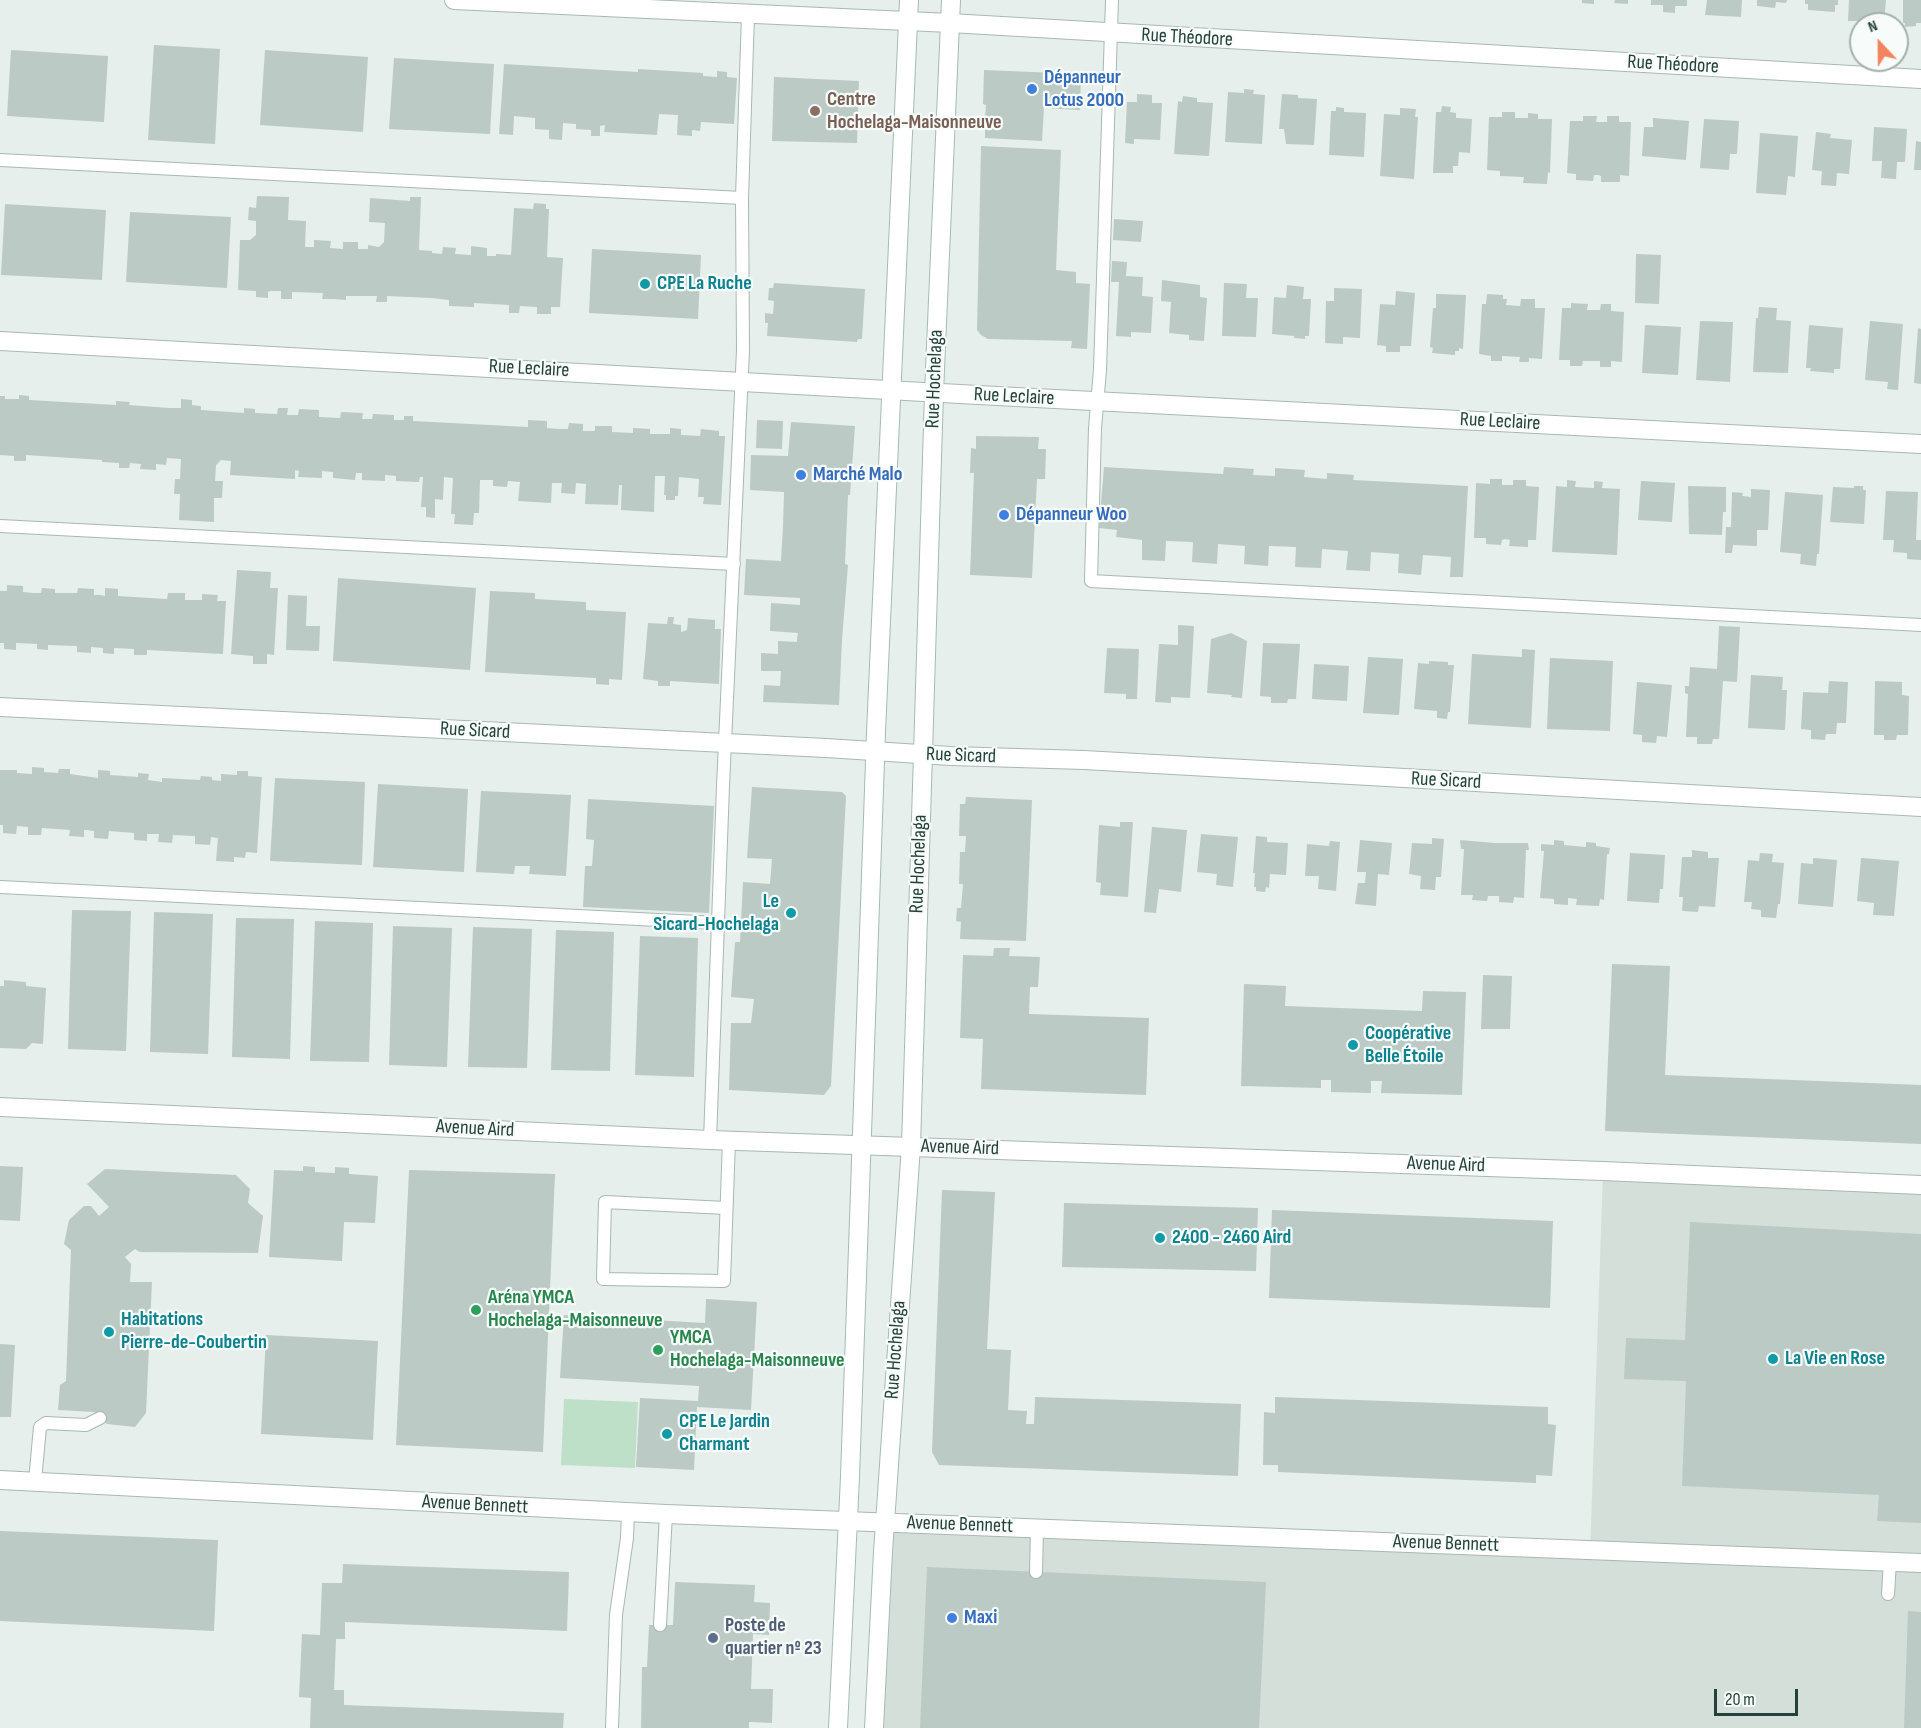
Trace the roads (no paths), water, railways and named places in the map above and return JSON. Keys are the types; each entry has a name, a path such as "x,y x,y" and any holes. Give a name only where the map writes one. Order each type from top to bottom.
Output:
{"street":[{"name":"Rue Théodore","path":"454,0 950,23 1921,79"},
{"name":"Rue Hochelaga","path":"838,1728 848,1520 876,753 909,0"},
{"name":"Rue Hochelaga","path":"874,1728 885,1522 911,1146 934,393 951,0"},
{"name":"Rue Leclaire","path":"0,340 934,393 1921,444"},
{"name":"Rue Sicard","path":"0,707 826,748 876,753 1084,760 1921,807"},
{"name":"Avenue Aird","path":"0,1107 719,1140 1603,1171 1921,1185"},
{"name":"Avenue Bennett","path":"0,1480 666,1514 1921,1563"}],"lane":[{"path":"1112,0 1091,581 1921,625"},
{"path":"726,1208 605,1202 603,1279 724,1281 726,1208 719,1140 718,923 742,381 742,198 748,14"},
{"path":"0,160 742,198"},
{"path":"0,526 734,564"},
{"path":"0,886 718,923"},
{"path":"35,1481 40,1426 46,1423 86,1425 100,1418"},
{"path":"612,1728 616,1615 627,1538 628,1512"},
{"path":"660,1625 666,1514"},
{"path":"1036,1572 1037,1528"},
{"path":"1888,1594 1890,1562"}],"place":[{"name":"Dépanneur Lotus 2000","path":"1032,89"},
{"name":"Centre Hochelaga-Maisonneuve","path":"815,111"},
{"name":"CPE La Ruche","path":"645,284"},
{"name":"Marché Malo","path":"801,475"},
{"name":"Dépanneur Woo","path":"1004,515"},
{"name":"Le Sicard-Hochelaga","path":"791,913"},
{"name":"Coopérative Belle Étoile","path":"1353,1045"},
{"name":"2400 - 2460 Aird","path":"1160,1238"},
{"name":"Aréna YMCA Hochelaga-Maisonneuve","path":"476,1310"},
{"name":"Habitations Pierre-de-Coubertin","path":"109,1332"},
{"name":"YMCA Hochelaga-Maisonneuve","path":"658,1350"},
{"name":"La Vie en Rose","path":"1773,1359"},
{"name":"CPE Le Jardin Charmant","path":"667,1434"},
{"name":"Maxi","path":"952,1618"},
{"name":"Poste de quartier nº 23","path":"713,1638"}]}
